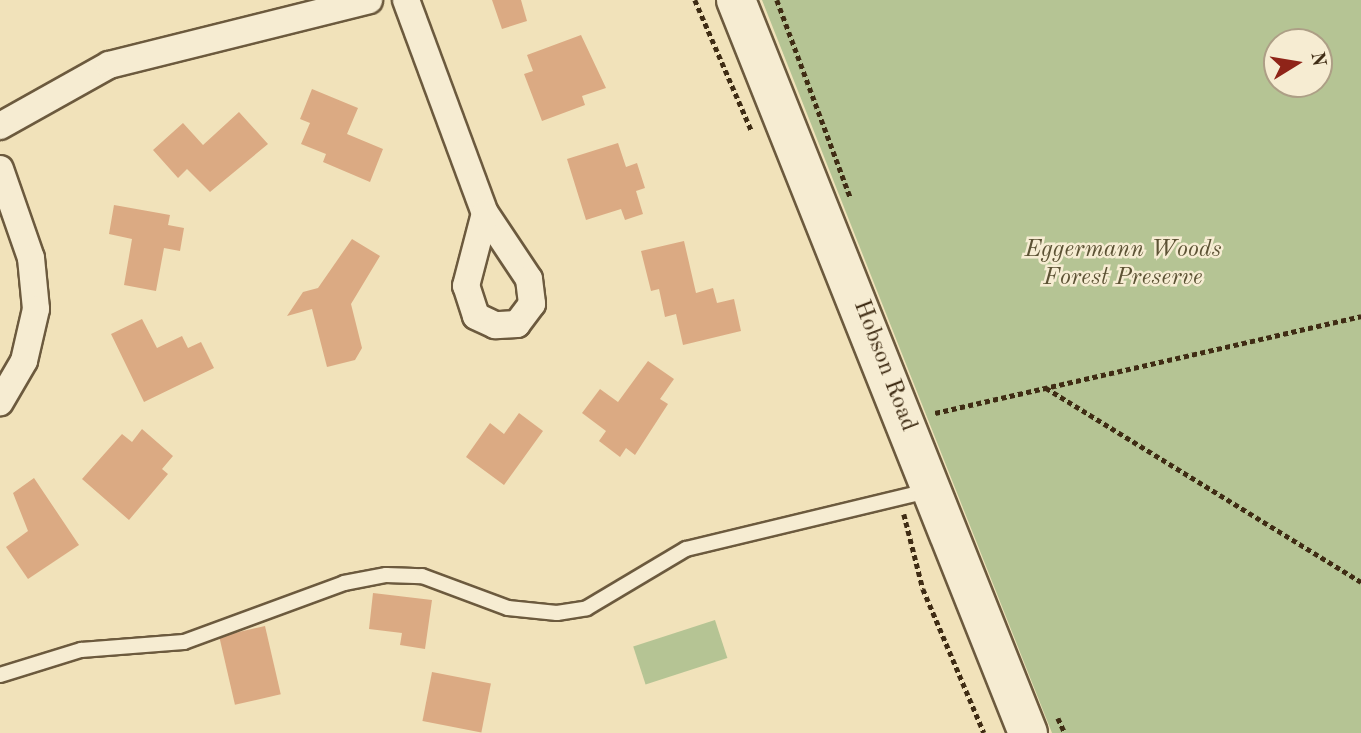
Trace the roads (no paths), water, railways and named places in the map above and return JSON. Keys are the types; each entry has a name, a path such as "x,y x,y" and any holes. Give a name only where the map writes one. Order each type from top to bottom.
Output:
{"main road":[{"name":"Hobson Road","path":"736,0 916,494 1028,733"}],"street":[{"path":"0,126 109,65 369,0"},
{"path":"406,0 485,213"},
{"path":"0,169 31,258 36,309 24,361 0,402"}],"lane":[{"path":"0,675 81,650 184,642 344,583 386,575 422,576 508,608 558,613 587,608 686,549 916,494"}],"park label":[{"name":"Eggermann Woods Forest Preserve","path":"1123,265"}]}
